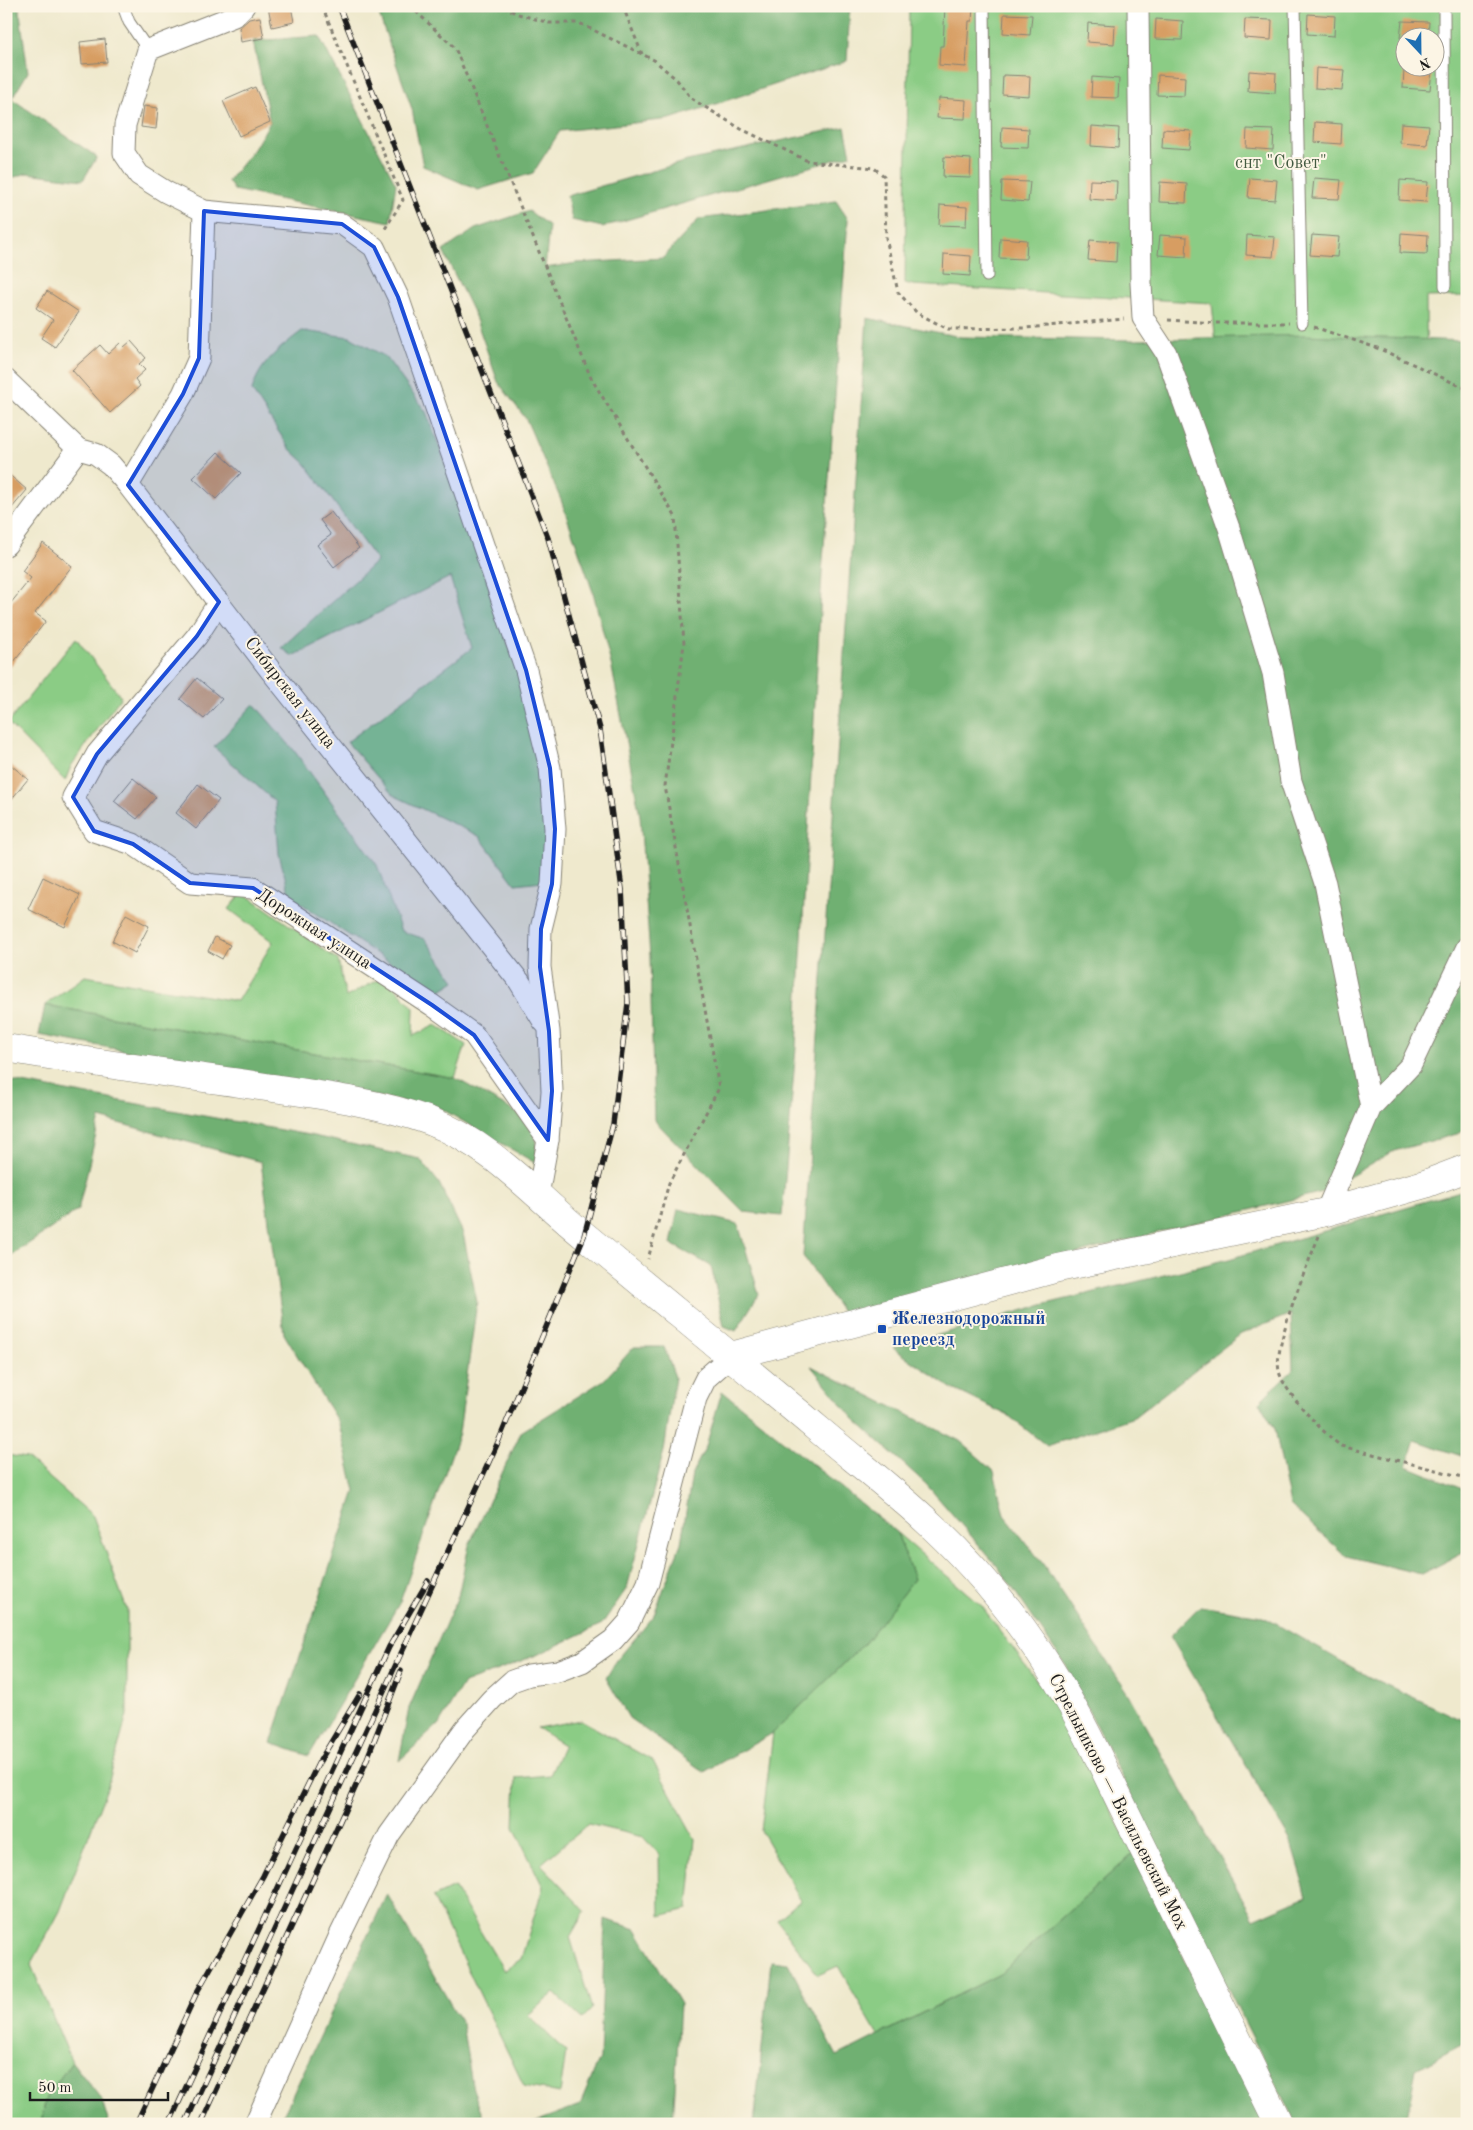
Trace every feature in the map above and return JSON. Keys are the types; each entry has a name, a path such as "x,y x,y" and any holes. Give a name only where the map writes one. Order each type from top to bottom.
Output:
{"main road":[{"name":"Стрельниково — Васильевский Мох","path":"6,1048 355,1100 399,1111 438,1125 469,1140 504,1164 584,1236 641,1281 935,1528 976,1571 1049,1666 1079,1718 1279,2124"},
{"path":"731,1356 1058,1268 1326,1212 1419,1186 1467,1168"}],"street":[{"path":"244,6 234,16 148,50 125,124 124,153 139,175 166,192 204,211 342,224 374,247 398,297 526,670 550,768 555,829 553,875 541,929 540,967 549,1031 552,1091 548,1140 538,1195"},
{"path":"1138,6 1141,284 1144,318 1166,353 1229,528 1273,673 1291,781 1325,883 1371,1106"},
{"path":"128,485 183,394 199,358 204,211"},
{"name":"Сибирская улица","path":"6,380 78,449 96,454 111,465 128,485 277,679 518,980 549,1031"},
{"path":"6,545 78,449"},
{"name":"Дорожная улица","path":"219,602 197,636 97,754 73,797 94,830 133,844 190,883 253,888 474,1035 548,1140"},
{"path":"1326,1212 1371,1106 1411,1065 1467,947"},
{"path":"255,2124 341,1933 389,1835 465,1729 492,1698 512,1681 529,1675 558,1671 582,1662 613,1640 629,1622 648,1582 696,1398 706,1378 731,1356"}],"lane":[{"path":"123,6 129,22 148,50"},
{"path":"984,6 987,276"},
{"path":"1295,6 1302,323"},
{"path":"1444,6 1445,286"}],"path":[{"path":"322,6 403,200 374,247"},
{"path":"410,6 455,48 591,378 675,516 684,644 665,786 719,1088 669,1184 641,1281"},
{"path":"504,6 515,13 549,23 579,23 654,60 676,80 692,99 741,129 808,161 874,168 884,176 886,238 898,292 917,313 948,329 1025,328 1144,318 1215,323 1302,323 1380,349 1467,389"},
{"path":"627,6 625,12 642,54"},
{"path":"1326,1212 1278,1353 1279,1371 1294,1398 1328,1437 1341,1446 1467,1478"}],"highlighted area":[{"path":"204,211 342,224 374,247 398,297 526,670 550,768 555,829 552,884 541,929 540,967 549,1031 552,1091 548,1140 474,1035 432,1005 253,888 190,883 133,844 94,831 73,797 97,754 197,636 219,602 128,485 183,394 199,358"}],"green space":[{"path":"6,6 19,6 28,72 12,99 97,157 83,180 27,173 6,180"},
{"path":"376,6 850,6 847,61 670,119 560,131 533,173 478,190 423,166 412,109"},
{"name":"снт \"Совет\"","path":"909,6 1467,6 1467,296 1426,297 1427,445 1227,459 1212,303 905,283"},
{"path":"319,36 396,184 390,222 234,190 228,181 254,149 270,122 253,41"},
{"path":"845,127 851,155 602,227 572,220 567,196 687,161"},
{"path":"836,201 848,219 822,574 796,1047 782,1216 744,1212 654,1120 650,957 640,816 612,668 593,592 561,500 526,419 498,382 474,314 443,251 475,229 529,211 549,226 545,268 577,263 663,258 699,219"},
{"path":"867,318 961,337 1133,340 1305,335 1467,341 1467,1127 1457,1134 1394,1151 1323,1192 1136,1238 844,1315 803,1256"},
{"path":"302,331 350,337 386,357 426,412 464,512 526,697 548,809 542,881 515,884 479,836 393,795 347,742 472,648 450,577 293,656 281,648 377,561 305,463 290,449 252,391 255,381 265,364 279,349"},
{"path":"76,638 121,697 71,766 65,781 8,723"},
{"path":"254,704 293,749 377,865 401,931 425,939 455,981 436,993 290,896 279,854 275,802 214,747"},
{"path":"243,892 338,960 346,997 385,976 414,1008 413,1036 436,1025 466,1045 455,1078 45,1005 85,976 237,1001 273,942 229,909"},
{"path":"45,1005 455,1078 535,1123 537,1164 440,1108 39,1035"},
{"path":"6,1080 309,1135 420,1159 439,1183 463,1233 477,1302 459,1433 400,1602 309,1756 271,1743 355,1491 339,1424 284,1334 261,1162 100,1118 78,1210 6,1259"},
{"path":"1467,1189 1467,1458 1415,1440 1407,1466 1467,1491 1467,1550 1421,1574 1346,1556 1290,1505 1275,1429 1259,1402 1293,1369 1291,1314 1241,1334 1134,1417 1047,1446 1009,1416 951,1388 893,1348 1042,1305 1229,1259"},
{"path":"678,1209 738,1224 759,1294 736,1331 724,1326 711,1266 671,1244"},
{"path":"634,1347 664,1347 675,1377 664,1451 627,1588 602,1624 539,1654 464,1683 439,1724 399,1761 409,1708 458,1596 469,1545 521,1432 604,1380"},
{"path":"811,1366 960,1441 994,1471 1004,1515 1043,1564 1128,1694 1254,1919 1307,1896 1290,1840 1170,1636 1200,1606 1262,1616 1369,1677 1467,1722 1467,2042 1416,2069 1408,2112 1411,2124 1296,2124 1066,1666 998,1567 926,1484 853,1418"},
{"path":"722,1391 897,1533 914,1579 864,1644 773,1733 704,1772 629,1718 606,1678 617,1660 653,1617 681,1543 692,1474 706,1446"},
{"path":"6,1455 27,1458 93,1516 127,1610 127,1715 107,1788 60,1911 31,1965 72,2062 46,2097 41,2124 6,2124"},
{"path":"897,1533 981,1605 1062,1715 1133,1853 1000,1974 878,2035 838,1966 818,1975 777,1920 801,1900 761,1831 773,1733 864,1644 914,1579"},
{"path":"581,1720 653,1761 695,1839 688,1909 660,1916 659,1854 643,1837 588,1824 541,1864 585,1911 570,1937 592,2009 582,2019 554,1993 528,2015 566,2052 560,2093 524,2086 433,1897 454,1887 504,1971 521,1959 543,1887 514,1827 516,1778 550,1775 564,1745 537,1728"},
{"path":"1133,1853 1265,2124 754,2124 771,1961 788,1963 837,2056 1000,1974"},
{"path":"387,1894 462,2024 473,2090 486,2124 279,2124"},
{"path":"605,1919 636,1929 680,2004 673,2124 529,2124 580,2105 600,2058"},
{"path":"72,2062 102,2100 109,2124 41,2124 46,2097"}],"building":[{"path":"268,6 291,6 294,22 272,27"},
{"path":"945,6 973,6 972,21 969,21 966,67 939,65 940,46 943,46"},
{"path":"1004,14 1032,15 1030,35 1003,33"},
{"path":"1308,14 1335,16 1334,36 1307,34"},
{"path":"260,17 264,38 241,42 239,28 249,19"},
{"path":"1156,19 1183,21 1182,40 1155,39"},
{"path":"1245,19 1272,20 1271,40 1244,38"},
{"path":"1402,21 1429,22 1429,28 1401,28"},
{"path":"1088,23 1115,25 1114,44 1087,42"},
{"path":"105,39 107,62 82,64 80,42"},
{"path":"1316,68 1344,70 1342,90 1315,88"},
{"path":"1249,71 1276,73 1275,93 1248,91"},
{"path":"1003,75 1030,76 1029,96 1002,94"},
{"path":"1158,75 1185,77 1184,96 1157,95"},
{"path":"1092,77 1119,79 1118,98 1091,97"},
{"path":"1404,78 1431,78 1430,90 1403,88"},
{"path":"255,87 270,122 239,136 223,101"},
{"path":"939,98 966,100 965,119 937,118"},
{"path":"144,106 158,108 156,129 141,127"},
{"path":"1315,122 1342,124 1341,144 1314,142"},
{"path":"1401,123 1429,125 1427,145 1400,143"},
{"path":"1092,126 1119,128 1118,148 1091,146"},
{"path":"1002,127 1029,129 1028,148 1001,147"},
{"path":"1163,129 1191,131 1189,150 1162,148"},
{"path":"1247,129 1274,130 1273,150 1246,148"},
{"path":"944,157 971,159 970,178 943,177"},
{"path":"1250,178 1277,180 1275,200 1248,198"},
{"path":"1314,178 1341,180 1339,199 1312,198"},
{"path":"1090,180 1117,181 1116,201 1089,199"},
{"path":"1400,180 1428,182 1426,202 1399,200"},
{"path":"1002,181 1030,182 1028,202 1001,200"},
{"path":"1160,182 1187,184 1186,203 1159,202"},
{"path":"940,205 967,207 966,226 939,225"},
{"path":"1401,233 1428,235 1427,254 1400,253"},
{"path":"1160,235 1187,237 1186,257 1158,255"},
{"path":"1247,235 1275,237 1273,257 1246,255"},
{"path":"1312,235 1339,237 1337,257 1310,255"},
{"path":"1000,238 1027,240 1026,259 999,258"},
{"path":"1090,240 1117,242 1116,262 1088,260"},
{"path":"944,254 971,256 970,276 943,274"},
{"path":"47,291 79,312 55,347 41,338 53,320 36,308"},
{"path":"131,341 146,358 139,364 145,370 135,379 140,386 110,413 72,370 100,345 108,354 120,343 124,347"},
{"path":"218,452 241,473 216,499 193,478"},
{"path":"6,472 27,490 6,515"},
{"path":"331,512 359,548 334,567 317,545 331,535 320,520"},
{"path":"43,543 72,566 35,613 46,621 6,672 6,609 31,578 22,571"},
{"path":"197,678 222,699 204,719 180,699"},
{"path":"6,761 28,779 6,806"},
{"path":"133,778 156,797 137,819 114,801"},
{"path":"198,784 219,800 196,829 176,813"},
{"path":"43,877 80,895 65,927 28,909"},
{"path":"126,914 149,926 135,953 112,941"},
{"path":"215,937 230,945 222,959 208,951"}],"railway":[{"path":"185,2124 499,1440 584,1236 613,1124 628,1003 622,889 600,729 548,538 339,6"},
{"path":"169,2124 389,1647 428,1581"},
{"path":"201,2124 360,1777 401,1671"},
{"path":"136,2124 197,1992 263,1876 318,1764 360,1694"}],"place":[{"name":"Железнодорожный переезд","path":"882,1329"}]}
